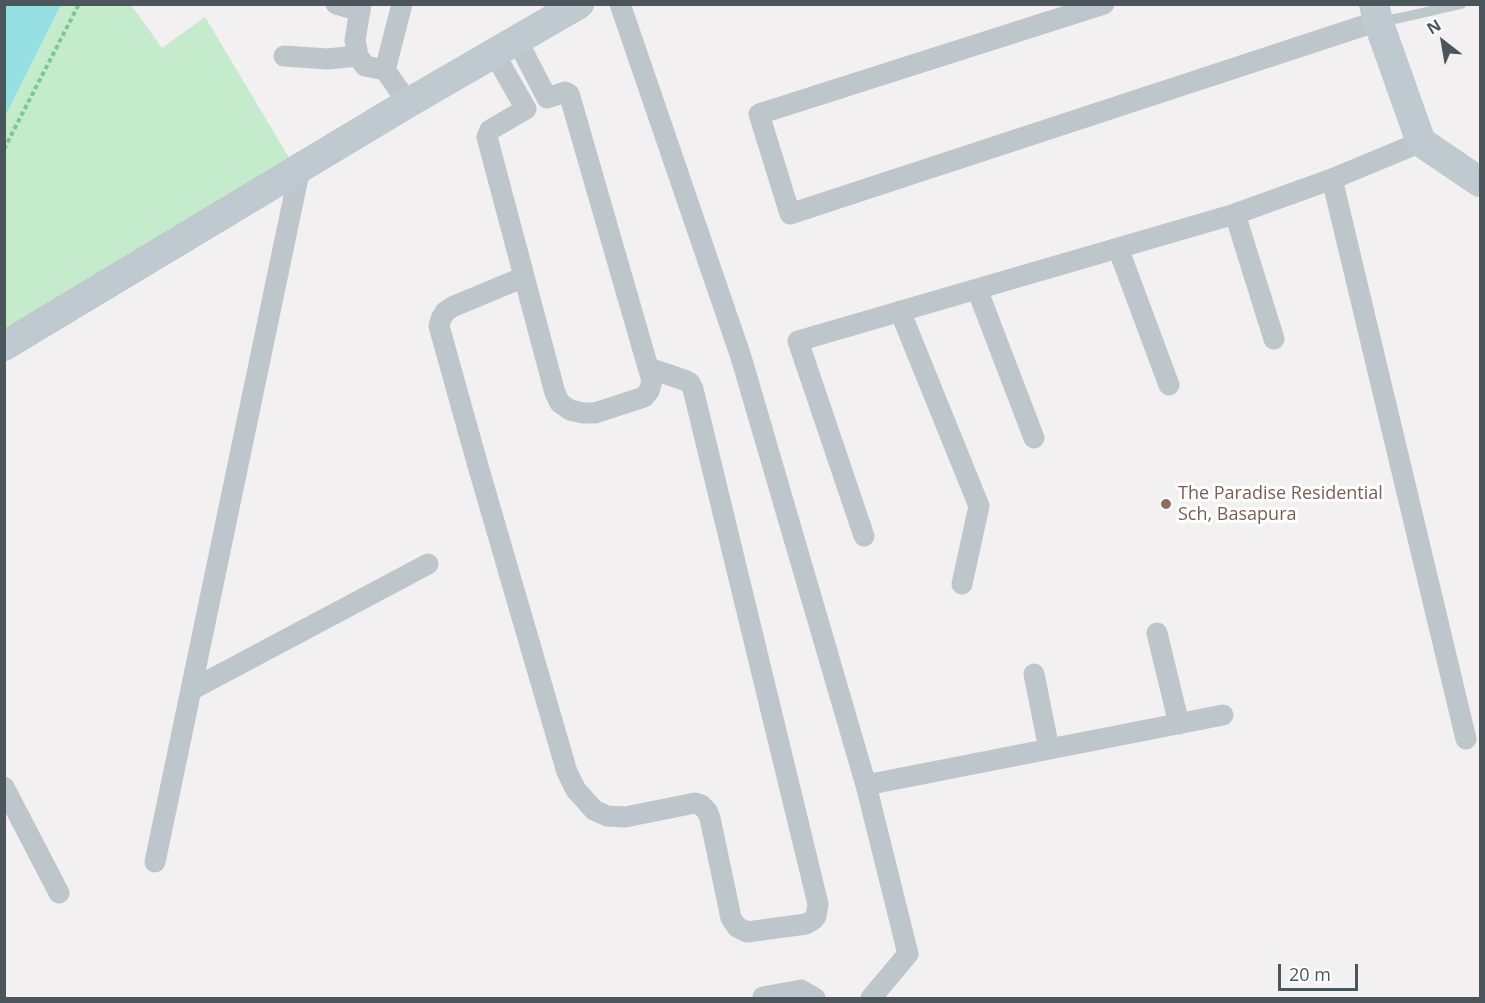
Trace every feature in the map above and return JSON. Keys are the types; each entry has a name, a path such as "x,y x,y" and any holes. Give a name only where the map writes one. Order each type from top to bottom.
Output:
{"street":[{"path":"336,4 361,8 355,40 358,56 364,66 385,70 408,103"},
{"path":"385,70 402,4"},
{"path":"4,346 408,103 579,4"},
{"path":"620,4 741,357 866,784 908,954 872,999"},
{"path":"1104,4 759,114 790,214 1376,13 1421,142 1480,182"},
{"path":"506,46 547,98"},
{"path":"506,46 526,109"},
{"path":"284,56 327,59 358,56"},
{"path":"565,92 569,94 652,381 644,397 595,413 570,410 560,403 555,393 488,138 490,130 526,109 547,98 565,92"},
{"path":"864,536 798,341 1235,214 1421,142"},
{"path":"155,862 300,168"},
{"path":"1332,178 1466,739"},
{"path":"1235,214 1274,339"},
{"path":"1118,248 1168,386"},
{"path":"524,277 452,307 445,312 439,326 567,772 576,790 594,810 607,816 625,817 695,803 701,806 710,818 730,918 737,927 747,933 806,924 816,916 818,904 693,389 690,383 684,380 649,368"},
{"path":"978,289 1034,438"},
{"path":"900,311 979,506 962,584"},
{"path":"191,690 428,564"},
{"path":"1157,633 1179,724"},
{"path":"1034,674 1048,749"},
{"path":"866,784 1223,715"},
{"path":"4,787 59,893"},
{"path":"764,999 763,997 801,990 815,999"}],"lane":[{"path":"1376,13 1400,18 1461,4"}],"path":[{"path":"4,149 79,4"}],"green space":[{"path":"61,5 131,5 162,48 205,17 291,161 5,328 4,116"}],"water":[{"path":"4,5 61,5 5,116"}],"place":[{"name":"The Paradise Residential Sch, Basapura","path":"1166,504"}]}
